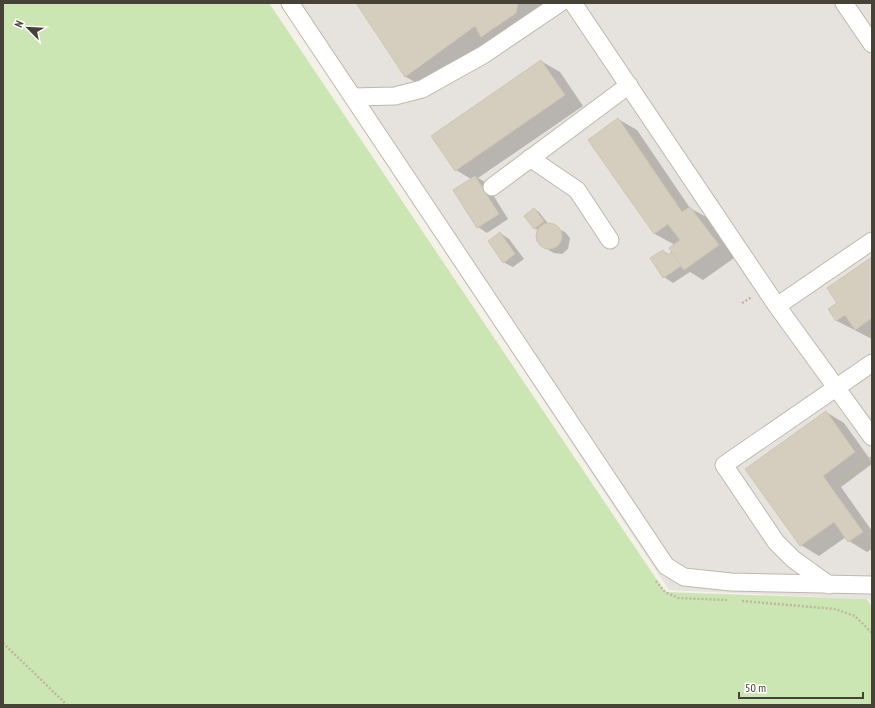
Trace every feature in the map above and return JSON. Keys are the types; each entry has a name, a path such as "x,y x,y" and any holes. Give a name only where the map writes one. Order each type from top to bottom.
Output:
{"street":[{"path":"290,3 666,566 684,577 731,582 872,585"},
{"path":"353,97 394,96 422,89 483,55 560,3"},
{"path":"573,3 778,306 872,437"},
{"path":"848,4 872,44"},
{"path":"492,186 629,85"},
{"path":"530,158 577,190 610,240"},
{"path":"778,306 872,241"},
{"path":"829,585 793,559 776,542 724,465 872,363"}],"path":[{"path":"832,488 872,457"},
{"path":"3,643 67,705"}],"shaded area":[{"path":"280,3 872,3 872,603 869,599 669,590"}],"green space":[{"path":"3,3 269,3 665,592 867,599 872,607 872,705 3,705"}],"building":[{"path":"356,3 518,3 516,13 481,37 475,26 405,77"},
{"path":"541,60 565,95 455,171 431,136"},
{"path":"618,118 682,212 690,207 719,245 684,270 669,248 680,240 668,224 654,234 588,140"},
{"path":"475,176 499,214 477,228 453,190"},
{"path":"534,208 544,221 534,229 524,216"},
{"path":"549,223 558,227 562,236 558,245 549,249 540,245 536,236 540,227"},
{"path":"500,232 515,254 503,263 488,241"},
{"path":"663,250 667,255 672,252 681,266 663,278 650,258"},
{"path":"872,257 872,318 855,330 845,315 836,321 828,309 837,303 827,288"},
{"path":"826,411 855,452 823,476 863,532 848,542 834,522 800,546 745,469"}]}
